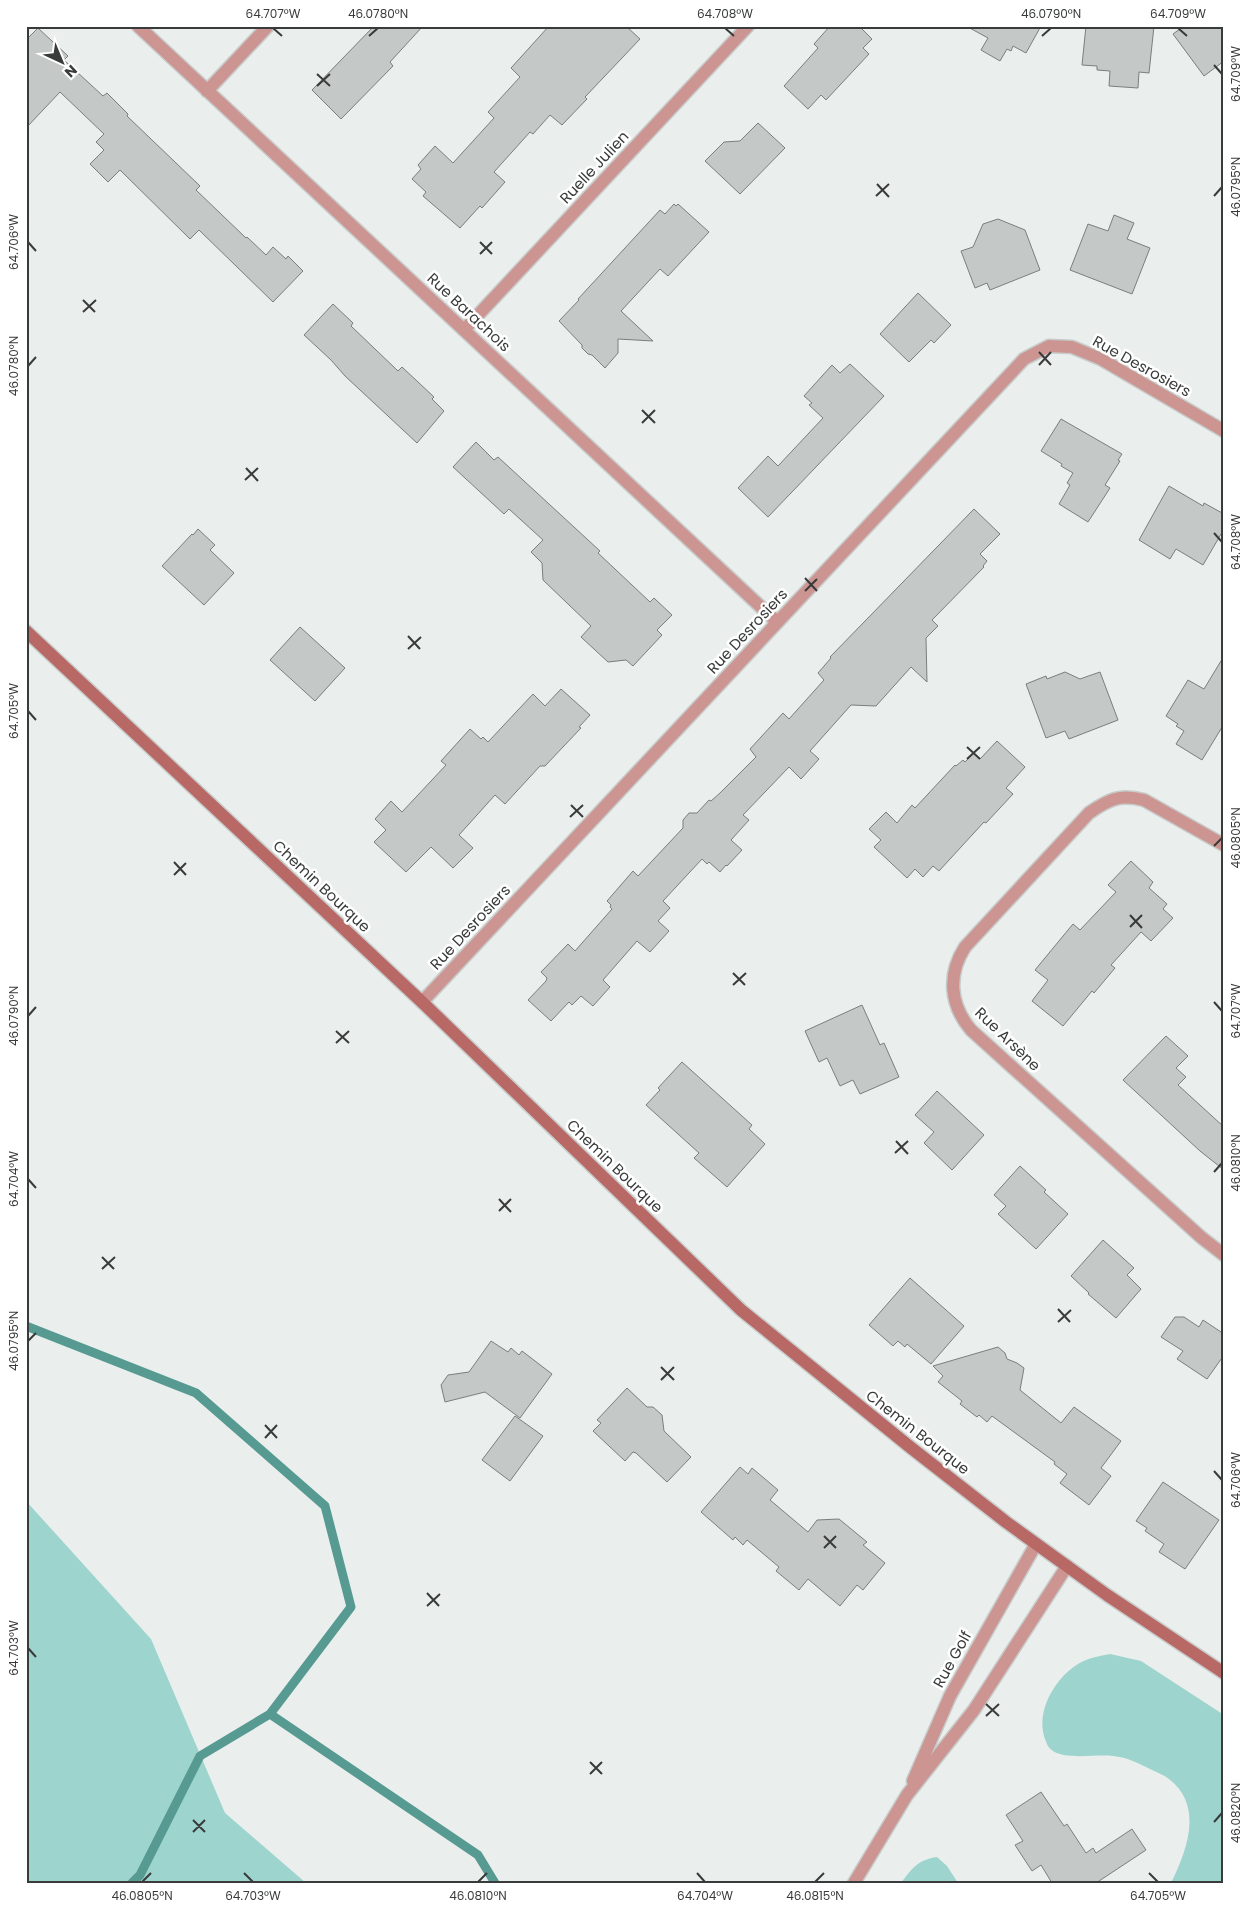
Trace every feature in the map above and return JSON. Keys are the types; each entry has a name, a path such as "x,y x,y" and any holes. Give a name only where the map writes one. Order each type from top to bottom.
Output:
{"street":[{"name":"Rue Barachois","path":"138,26 777,622"},
{"path":"207,91 268,26"},
{"name":"Ruelle Julien","path":"464,330 748,26"},
{"name":"Rue Desrosiers","path":"422,1002 1024,359 1042,349 1059,345 1072,346 1086,352 1224,431"},
{"name":"Chemin Bourque","path":"26,631 422,1002 741,1310 910,1448 1036,1544 1224,1673"},
{"name":"Rue Arsène","path":"1224,845 1144,800 1126,797 1111,799 1090,813 965,948 959,958 953,980 955,1004 971,1030 1202,1238 1224,1255"},
{"name":"Rue Golf","path":"907,1795 950,1696 1036,1544"},
{"name":"Rue Golf","path":"854,1883 907,1795 974,1710 1066,1566"}],"shaded area":[{"path":"26,1501 151,1639 225,1813 306,1883 26,1883"},
{"path":"1110,1654 1141,1661 1224,1715 1224,1883 1171,1883 1187,1843 1189,1815 1186,1802 1180,1790 1169,1779 1138,1763 1123,1758 1059,1754 1050,1749 1047,1744 1043,1729 1043,1718 1045,1707 1055,1687 1078,1664"},
{"path":"937,1857 947,1866 958,1883 901,1883 920,1863"}],"building":[{"path":"374,26 423,26 390,62 393,66 341,119 312,90"},
{"path":"549,26 626,26 640,39 585,97 587,99 562,125 550,115 533,134 530,132 494,172 505,182 482,208 480,206 460,228 423,196 426,192 412,179 421,169 418,165 435,146 453,163 494,118 488,112 520,77 511,68"},
{"path":"830,26 859,26 872,39 863,48 869,54 826,100 821,95 808,109 784,86 818,48 814,44"},
{"path":"966,26 1041,26 1026,53 1013,46 1011,51 1007,49 1000,61 981,50 988,38"},
{"path":"1086,26 1154,26 1149,73 1139,72 1138,88 1109,86 1110,71 1097,70 1097,66 1082,65"},
{"path":"1184,26 1224,26 1224,61 1204,76 1173,34"},
{"path":"38,28 68,56 64,60 103,96 107,93 128,114 127,116 200,186 196,190 246,238 266,255 273,247 286,259 288,256 303,271 273,302 199,230 190,239 120,170 108,182 90,164 104,150 96,142 104,134 60,92 26,128 26,40"},
{"path":"758,123 785,148 740,194 705,161 724,142 740,141"},
{"path":"674,204 676,206 678,204 709,232 668,276 660,269 621,311 653,341 618,339 618,353 605,368 582,348 582,345 559,321 660,210 665,214"},
{"path":"1114,215 1134,223 1127,239 1150,248 1132,294 1070,270 1088,224 1108,231"},
{"path":"998,219 1025,230 1040,270 990,290 987,283 975,288 961,251 973,247 983,224"},
{"path":"918,293 951,325 934,343 931,340 909,362 880,334"},
{"path":"333,304 353,323 351,326 398,371 402,367 434,397 432,399 444,411 417,443 304,335"},
{"path":"850,364 884,396 768,517 738,488 768,456 778,466 823,418 809,405 812,403 804,396 832,365 840,373"},
{"path":"1061,419 1122,454 1118,460 1120,461 1105,485 1110,488 1088,522 1059,504 1070,485 1067,483 1073,473 1041,451"},
{"path":"476,442 494,460 498,457 600,551 598,553 650,602 654,598 672,615 657,630 662,635 633,666 626,660 608,662 581,637 591,626 543,580 542,563 531,552 543,540 509,509 504,514 453,467"},
{"path":"1169,486 1203,506 1204,503 1224,514 1224,529 1203,565 1176,549 1170,559 1139,540"},
{"path":"974,509 1000,534 980,554 987,561 984,567 932,620 938,626 926,638 927,682 911,667 876,706 851,705 810,751 819,759 801,779 789,767 743,815 749,820 731,840 742,850 727,866 720,872 709,862 707,864 702,859 663,901 670,908 658,921 669,931 650,952 637,941 603,980 610,987 593,1006 581,996 572,1005 569,1002 551,1021 528,1000 546,981 547,978 541,972 568,944 575,951 612,909 607,901 633,871 638,876 683,828 683,820 689,813 697,813 756,757 750,749 783,713 789,719 824,680 818,673 830,657"},
{"path":"198,529 215,545 210,550 234,573 204,605 162,566"},
{"path":"300,627 345,668 315,701 270,660"},
{"path":"1224,656 1224,724 1202,760 1176,744 1184,731 1176,726 1178,724 1166,716 1188,680 1204,689"},
{"path":"1065,672 1080,679 1100,672 1118,720 1069,739 1065,731 1046,738 1026,684 1046,676 1047,679"},
{"path":"561,689 590,715 579,727 581,728 545,766 540,766 505,804 495,795 459,835 473,848 453,868 431,847 406,872 374,842 386,830 375,819 391,801 402,812 446,765 441,761 470,729 481,739 483,737 488,742 533,694 545,706"},
{"path":"997,741 1025,767 1006,788 1013,794 986,823 984,822 939,871 933,866 923,877 915,869 907,878 874,847 881,840 869,829 886,812 897,823 912,805 915,808 955,765 963,760 965,762 974,753 980,759"},
{"path":"1131,861 1153,882 1149,888 1167,904 1163,909 1173,918 1151,941 1141,932 1111,965 1115,968 1094,993 1092,991 1063,1026 1032,1001 1048,980 1035,970 1073,924 1080,930 1116,892 1108,885"},
{"path":"862,1005 880,1045 884,1043 899,1077 860,1094 853,1080 840,1086 827,1058 819,1062 805,1031"},
{"path":"1166,1036 1188,1056 1176,1068 1186,1077 1178,1085 1224,1127 1224,1170 1200,1151 1123,1080"},
{"path":"682,1062 752,1125 749,1129 765,1144 727,1187 694,1158 699,1153 646,1105 660,1090 658,1088"},
{"path":"937,1091 984,1135 952,1170 924,1143 934,1132 915,1115"},
{"path":"1020,1166 1068,1214 1036,1249 998,1214 1006,1206 994,1195"},
{"path":"1103,1240 1134,1268 1127,1275 1141,1289 1116,1318 1088,1294 1071,1276"},
{"path":"910,1278 964,1326 931,1364 907,1344 905,1347 898,1341 893,1346 869,1325"},
{"path":"1175,1317 1184,1317 1199,1327 1203,1320 1224,1334 1224,1355 1207,1379 1177,1359 1183,1351 1161,1337"},
{"path":"491,1341 508,1352 511,1348 519,1355 522,1351 552,1374 520,1418 485,1392 445,1402 441,1385 448,1375 469,1372"},
{"path":"998,1347 1005,1353 1007,1359 1024,1368 1020,1390 1061,1423 1074,1407 1121,1441 1101,1468 1111,1476 1089,1505 1060,1483 1067,1474 1054,1464 1055,1462 992,1416 987,1422 979,1415 977,1417 960,1404 962,1401 938,1382 943,1376 933,1366"},
{"path":"627,1388 647,1407 653,1407 662,1415 664,1431 691,1457 667,1482 636,1453 633,1452 625,1461 593,1431 601,1423 597,1420"},
{"path":"515,1416 543,1436 510,1481 482,1460"},
{"path":"740,1467 748,1474 752,1468 778,1490 770,1500 808,1532 817,1520 839,1519 867,1542 863,1545 885,1563 863,1590 857,1585 840,1606 808,1579 799,1590 776,1571 779,1567 747,1540 743,1545 735,1537 733,1540 701,1512"},
{"path":"1163,1482 1219,1520 1185,1569 1159,1552 1164,1544 1145,1531 1147,1528 1136,1521"},
{"path":"1041,1792 1064,1826 1067,1824 1086,1853 1093,1848 1096,1853 1132,1829 1146,1850 1096,1883 1052,1883 1041,1865 1032,1871 1015,1845 1023,1841 1006,1815"}],"waterway":[{"path":"26,1326 196,1393 325,1506 351,1607 270,1714 200,1756 140,1875 132,1883"},
{"path":"270,1714 478,1855 495,1883"}]}
